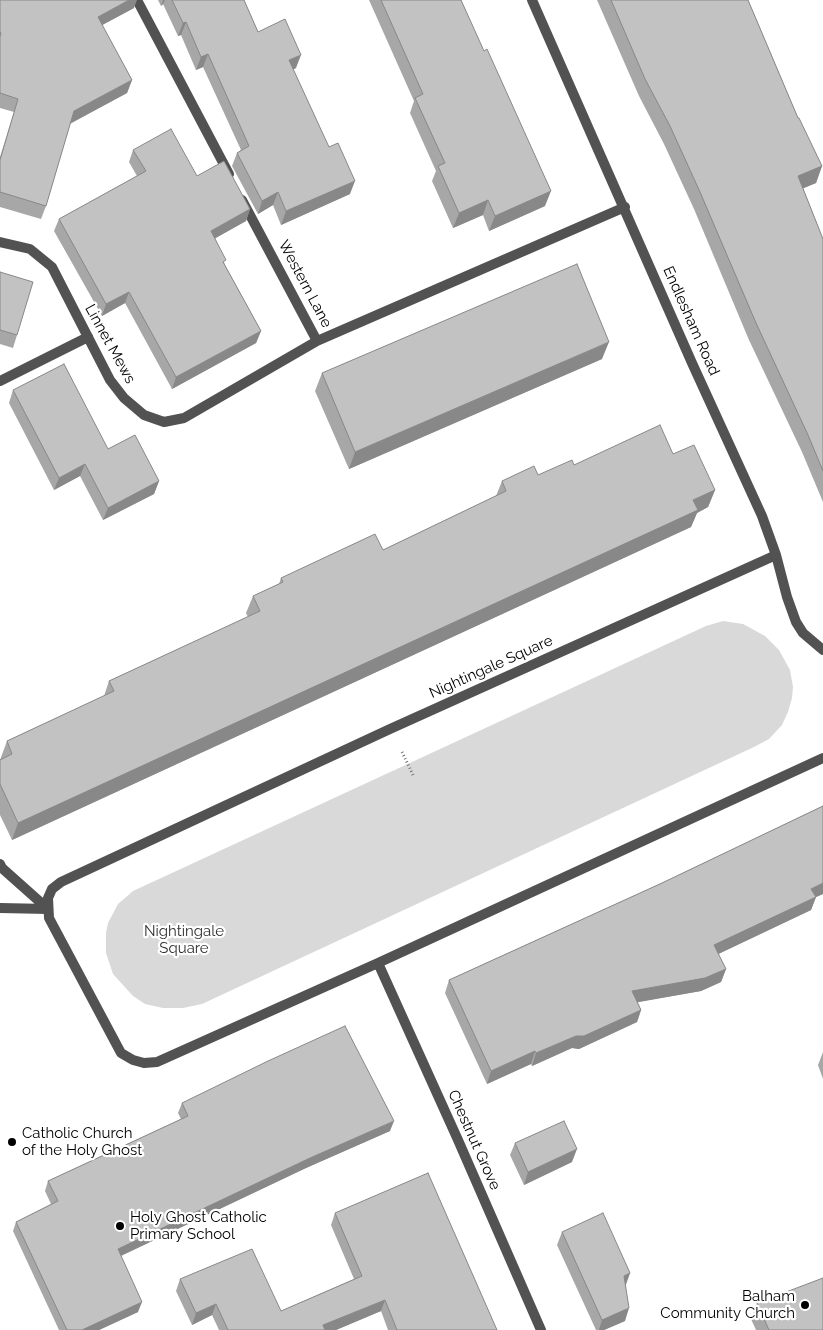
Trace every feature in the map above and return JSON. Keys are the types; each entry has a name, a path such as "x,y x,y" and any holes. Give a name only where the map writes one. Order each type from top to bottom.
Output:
{"street":[{"name":"Western Lane","path":"137,0 317,340 624,207"},
{"name":"Endlesham Road","path":"532,0 762,516 796,622 803,633 823,650"},
{"name":"Linnet Mews","path":"0,242 30,249 52,267 110,380 124,398 144,415 164,422 184,418 317,340"},
{"path":"0,381 88,337"},
{"name":"Nightingale Square","path":"48,909 48,898 52,889 61,882 390,729 776,555"},
{"path":"0,864 2,868 48,909 49,918 121,1053 133,1060 144,1063 157,1062 378,963 823,758"},
{"path":"0,908 48,909"},
{"name":"Chestnut Grove","path":"378,963 454,1130 541,1330"}],"green space":[{"name":"Nightingale Square","path":"723,621 743,624 765,636 779,650 790,670 793,687 788,712 782,725 769,739 202,1004 183,1008 163,1008 145,1004 133,996 113,974 106,953 108,923 118,904 133,891 706,626"}],"building":[{"path":"0,0 129,0 98,17 132,80 74,111 46,206 0,192 0,160 18,99 0,93"},
{"path":"172,0 244,0 258,32 285,19 301,55 289,60 329,147 338,143 355,181 286,211 278,192 262,201 237,153 249,146 208,54 201,57 186,22 183,23"},
{"path":"381,0 461,0 484,51 487,49 551,191 495,216 488,200 459,213 438,166 445,163 415,98 423,94"},
{"path":"611,0 748,0 798,118 822,166 798,176 823,239 823,471 756,323 700,192 670,126 645,79"},
{"path":"171,129 197,176 224,161 250,209 211,231 226,260 223,262 261,331 176,377 129,292 106,304 59,219 146,171 133,150"},
{"path":"577,264 609,342 355,452 322,373"},
{"path":"0,272 33,282 17,335 0,330"},
{"path":"64,364 108,449 135,435 159,481 108,508 85,464 59,478 13,390"},
{"path":"660,425 673,454 694,445 715,490 693,500 698,510 18,823 0,784 0,760 12,754 7,741 114,691 109,681 260,611 253,596 283,582 281,578 375,534 383,550 506,491 502,481 534,466 538,475 572,460 574,465"},
{"path":"823,806 823,883 811,889 816,897 714,945 726,969 705,978 632,991 641,1010 584,1036 576,1036 536,1053 535,1051 491,1071 449,980 662,883"},
{"path":"345,1026 394,1121 310,1158 118,1249 142,1302 82,1330 67,1330 16,1222 58,1201 48,1181 188,1116 182,1103"},
{"path":"564,1121 577,1149 528,1172 515,1143"},
{"path":"428,1173 497,1330 397,1330 385,1300 323,1325 325,1330 228,1330 216,1304 196,1313 180,1279 252,1249 281,1311 362,1276 335,1213"},
{"path":"603,1213 630,1273 624,1276 629,1308 602,1320 562,1232"},
{"name":"Balham Community Church","path":"823,1278 823,1330 769,1330 757,1303"}],"place":[{"name":"Catholic Church of the Holy Ghost","path":"12,1142"},
{"name":"Holy Ghost Catholic Primary School","path":"120,1226"},
{"name":"Balham Community Church","path":"805,1305"}]}
